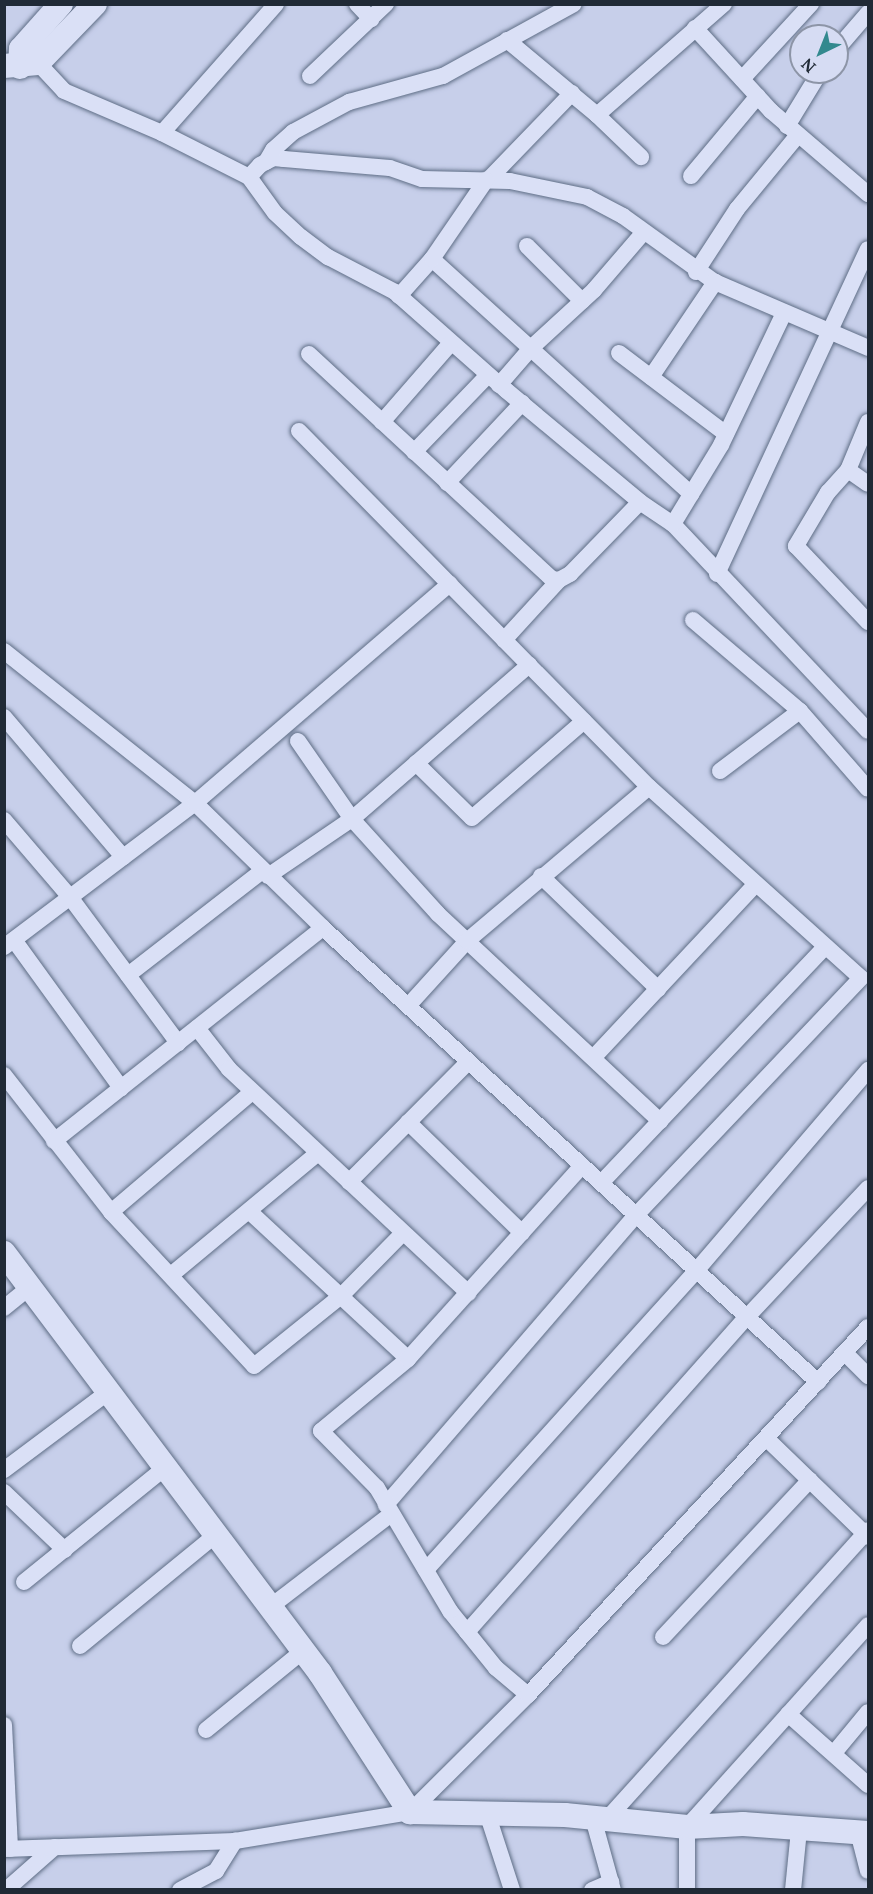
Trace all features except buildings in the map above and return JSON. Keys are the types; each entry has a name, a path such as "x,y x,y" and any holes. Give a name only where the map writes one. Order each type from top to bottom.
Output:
{"street":[{"path":"21,65 21,49 61,4"},
{"path":"21,65 95,4"},
{"path":"162,133 276,4"},
{"path":"357,4 371,19"},
{"path":"310,76 386,4"},
{"path":"249,177 293,132 348,102 443,76 574,4"},
{"path":"597,115 724,4"},
{"path":"742,79 812,4"},
{"path":"849,35 868,13"},
{"path":"695,28 792,131 868,194"},
{"path":"507,40 572,93 640,157"},
{"path":"21,65 64,91 162,133 249,177 275,213 301,237 399,296 522,404 640,502 672,524 868,731"},
{"path":"696,272 792,131 814,84"},
{"path":"399,296 432,259 487,180 572,93"},
{"path":"691,176 758,96"},
{"path":"266,162 284,159 390,168 422,179 487,180 587,196 623,216 696,272 784,313 868,348"},
{"path":"414,452 582,300 643,233"},
{"path":"527,246 582,300"},
{"path":"717,574 868,249"},
{"path":"432,259 691,494"},
{"path":"651,377 715,282"},
{"path":"672,524 726,434 784,313"},
{"path":"382,422 451,343"},
{"path":"619,353 726,434"},
{"path":"309,354 546,575 559,580"},
{"path":"447,483 522,404"},
{"path":"868,422 848,470 828,492 796,546 868,622"},
{"path":"270,1607 389,1510 636,1215 861,978 824,948 648,787 299,431"},
{"path":"848,470 868,483"},
{"path":"504,640 559,580 640,502"},
{"path":"121,1088 9,943 195,802 450,584"},
{"path":"693,620 800,711 868,789"},
{"path":"4,651 195,802 323,928 818,1382"},
{"path":"128,975 265,873 352,819 529,664"},
{"path":"720,771 800,711"},
{"path":"4,717 123,857"},
{"path":"416,763 472,818 584,720"},
{"path":"298,741 352,819 466,941 660,1121"},
{"path":"408,1006 466,941 648,787"},
{"path":"7,827 70,897 178,1042"},
{"path":"541,876 658,989"},
{"path":"593,1058 756,884"},
{"path":"54,1140 323,928"},
{"path":"601,1183 824,948"},
{"path":"197,1028 229,1069 252,1092 468,1293"},
{"path":"349,1182 468,1062"},
{"path":"426,1570 696,1270 868,1070"},
{"path":"4,1075 111,1212 254,1366 341,1296 403,1233"},
{"path":"111,1212 252,1092"},
{"path":"408,1122 522,1233"},
{"path":"171,1275 318,1153"},
{"path":"528,1695 496,1668 467,1632 376,1488 321,1431 408,1359 582,1166"},
{"path":"467,1632 747,1317 868,1188"},
{"path":"249,1211 408,1359"},
{"path":"4,1252 107,1393 217,1534 303,1651 410,1812"},
{"path":"4,1308 29,1288"},
{"path":"410,1812 528,1695 868,1327"},
{"path":"845,1353 868,1376"},
{"path":"4,1470 107,1393"},
{"path":"600,1819 867,1534 766,1438"},
{"path":"24,1582 166,1467"},
{"path":"663,1636 810,1480"},
{"path":"4,1492 65,1550"},
{"path":"80,1646 217,1534"},
{"path":"687,1890 687,1827 868,1625"},
{"path":"206,1730 303,1651"},
{"path":"834,1753 868,1712"},
{"path":"788,1714 868,1785"},
{"path":"4,1725 7,1849 235,1841 410,1812 487,1813 600,1819 687,1827 743,1824 799,1830 863,1832 868,1871"},
{"path":"487,1813 512,1890"},
{"path":"592,1890 612,1886 600,1819"},
{"path":"793,1890 799,1830"},
{"path":"180,1890 216,1871 235,1841"},
{"path":"6,1890 55,1847"}]}
